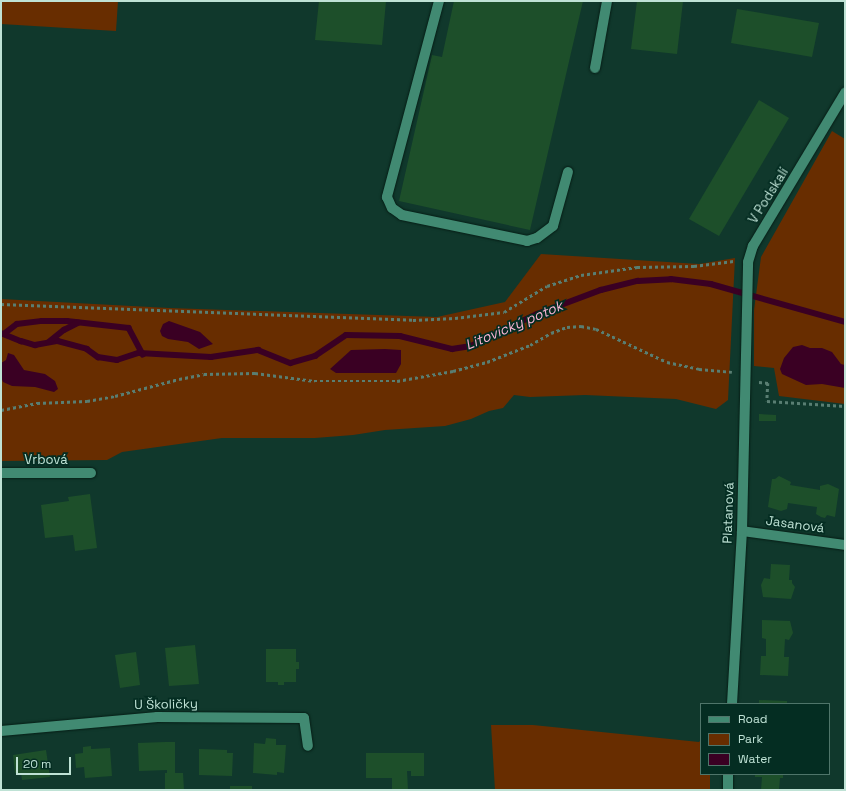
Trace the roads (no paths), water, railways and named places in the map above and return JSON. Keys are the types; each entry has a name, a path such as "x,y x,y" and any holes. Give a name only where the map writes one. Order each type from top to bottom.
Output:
{"street":[{"path":"439,1 387,197 392,208 402,215 527,241 538,238 553,226 568,172"},
{"path":"595,68 607,1"},
{"name":"V Podskalí","path":"746,323 748,262 754,246 845,94"},
{"name":"Platanová","path":"732,703 742,531 746,323"},
{"name":"Vrbová","path":"1,473 91,473"},
{"name":"Jasanová","path":"742,531 845,545"},
{"name":"U Školičky","path":"1,731 157,717 304,718 308,746"},
{"path":"728,775 728,790"}],"water":[{"path":"169,321 200,332 213,344 199,349 188,342 168,339 162,336 160,331 163,324"},
{"path":"802,345 810,348 822,348 832,352 841,364 845,365 845,388 822,384 806,385 782,374 780,369 784,358 793,347"},
{"path":"351,350 401,350 401,364 396,373 336,373 330,369"},
{"path":"8,353 14,355 24,370 45,374 55,381 58,389 54,392 35,387 12,386 3,382 1,377 1,363 6,360"}],"waterway":[{"name":"Litovický potok","path":"1,333 35,345 58,341 87,349 98,357 117,360 139,353 211,357 258,350 291,363 315,356 346,335 400,336 452,349 471,346 537,314 601,290 638,281 671,279 711,284 845,322"},
{"path":"4,334 17,324 42,321 67,321 129,328 143,354"},
{"path":"49,342 64,330 78,323"}]}
